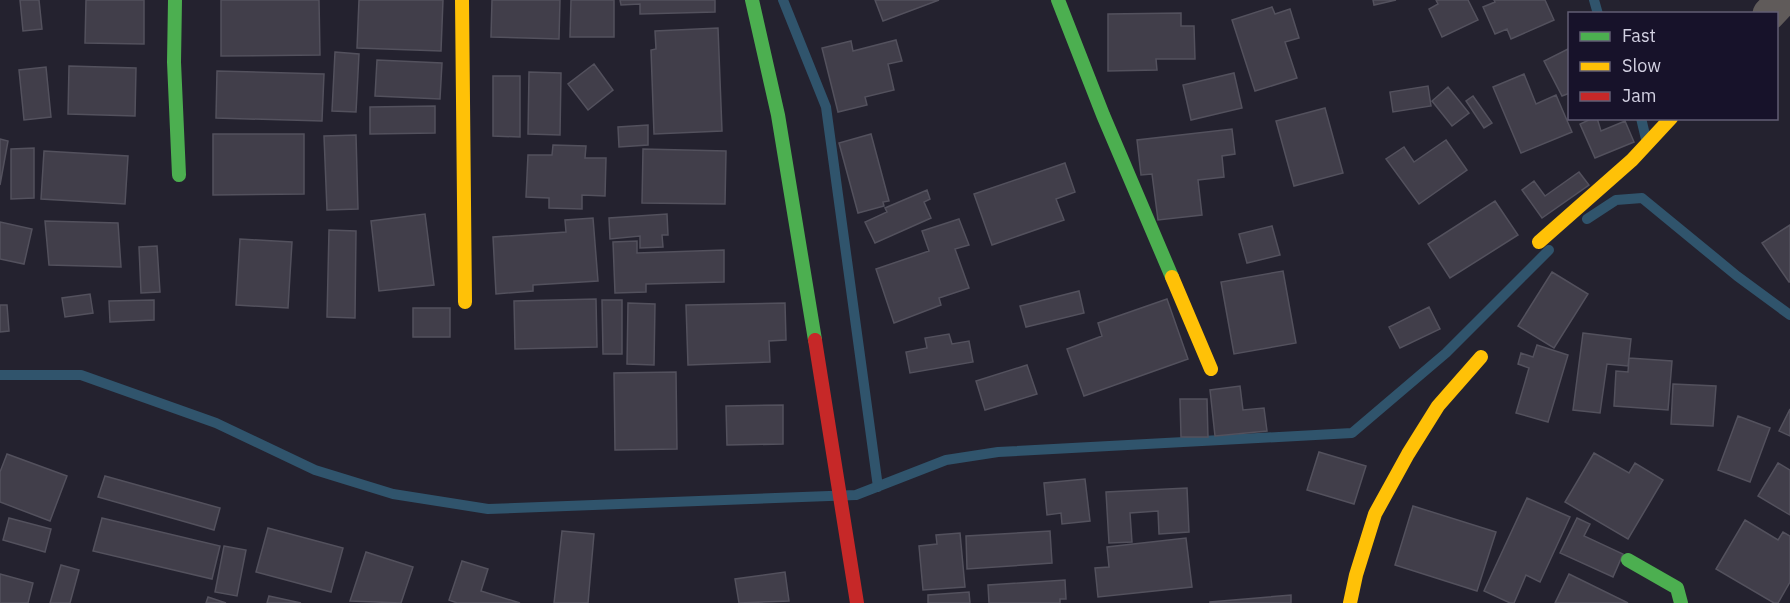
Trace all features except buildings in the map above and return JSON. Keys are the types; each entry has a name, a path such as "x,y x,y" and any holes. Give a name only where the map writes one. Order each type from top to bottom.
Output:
{"street":[{"path":"175,0 174,62 179,175"},
{"path":"462,0 465,302"},
{"path":"752,0 778,115 857,603"},
{"path":"1058,0 1103,115 1211,369"},
{"path":"1771,12 1782,0"},
{"path":"1539,242 1632,160 1669,120"},
{"path":"1350,603 1375,514 1438,406 1481,357"},
{"path":"1628,560 1677,588 1681,603"}],"waterway":[{"path":"783,0 826,107 878,487"},
{"path":"1594,0 1597,12"},
{"path":"1641,120 1646,139"},
{"path":"1587,219 1616,200 1642,198 1737,276 1790,315"},
{"path":"0,375 81,375 216,423 315,470 393,494 488,509 856,495 946,460 998,452 1352,433 1446,353 1549,250"}],"traffic: fast":[{"path":"175,0 174,62 179,175"},
{"path":"752,0 778,115 815,340"},
{"path":"1058,0 1103,115 1172,277"},
{"path":"1628,560 1677,588 1681,603"}],"traffic: slow":[{"path":"462,0 465,302"},
{"path":"1539,242 1632,160 1669,120"},
{"path":"1172,277 1211,369"},
{"path":"1350,603 1375,514 1438,406 1481,357"}],"traffic: jam":[{"path":"815,340 857,603"}]}
